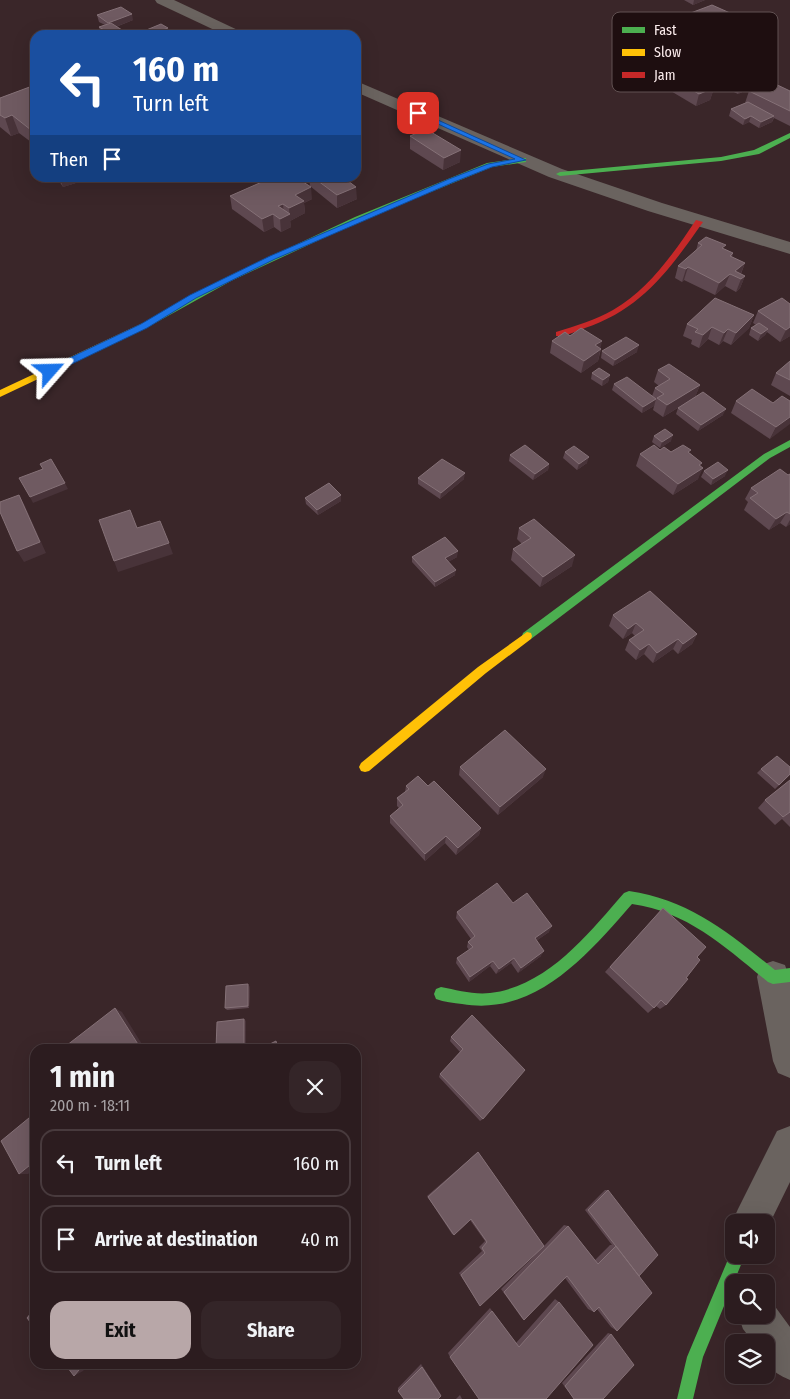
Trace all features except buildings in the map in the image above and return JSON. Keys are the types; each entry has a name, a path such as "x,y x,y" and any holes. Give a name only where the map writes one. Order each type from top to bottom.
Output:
{"street":[{"path":"162,0 227,30"},
{"path":"193,15 207,3"},
{"path":"361,88 523,160 560,174 699,222 790,248"},
{"path":"560,174 721,159 756,152 790,136"},
{"path":"0,394 144,326 193,297 273,257 452,180 490,166 523,160"},
{"path":"559,334 604,319 637,298 655,280 699,222"},
{"path":"365,767 482,670 618,566 767,456 790,443"},
{"path":"441,994 494,1000 527,991 587,945 629,897 644,896 660,900 699,920 781,976 790,1061"},
{"path":"755,1214 790,1144"},
{"path":"685,1399 695,1358 733,1272"},
{"path":"764,1324 790,1360"},
{"path":"663,1399 695,1358"}],"traffic: fast":[{"path":"560,174 721,159 756,152 790,135"},
{"path":"145,325 228,279 314,238 490,165 523,160"},
{"path":"527,636 767,456 790,443"},
{"path":"441,994 490,1000 511,996 532,987 568,962 629,897 650,900 670,906 706,925 773,977 790,975"},
{"path":"685,1399 695,1357 733,1264"}],"traffic: slow":[{"path":"0,394 145,325"},
{"path":"365,767 482,670 527,636"}],"traffic: jam":[{"path":"559,334 602,319 629,304 662,272 699,222"}],"route":[{"path":"50,371 144,326 193,297 273,257 452,180 490,166 523,160 418,113"}]}
